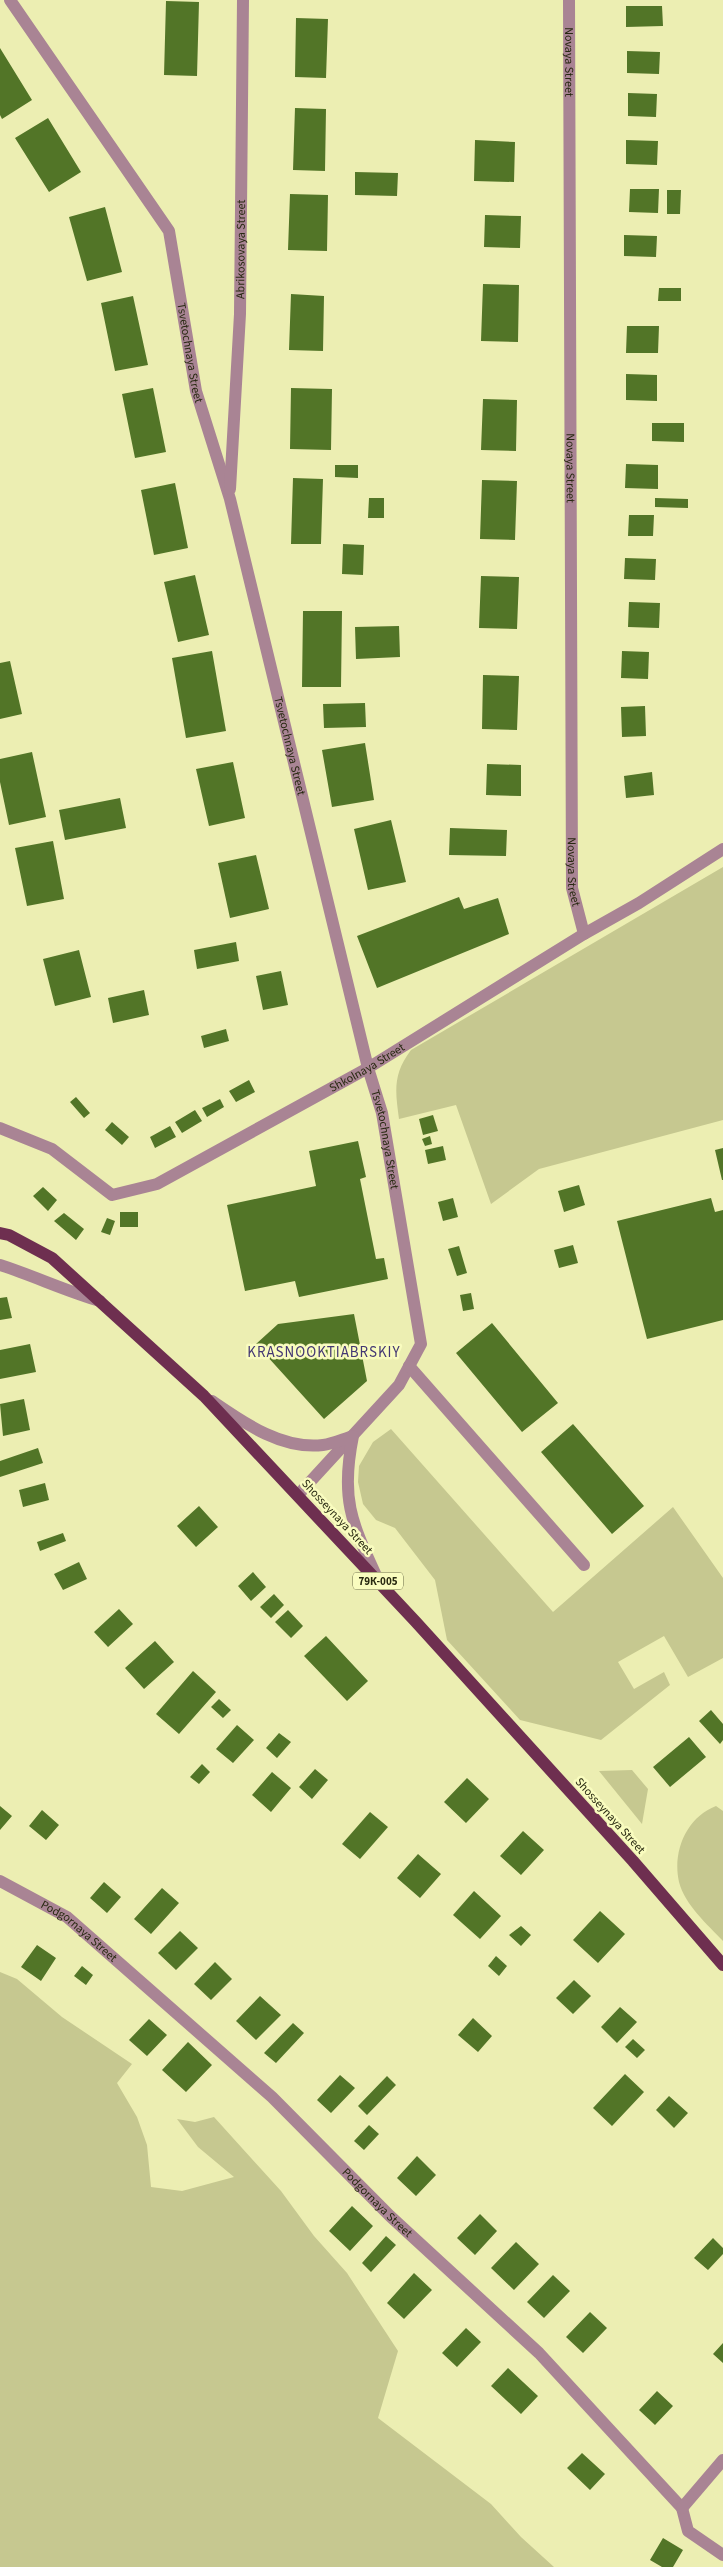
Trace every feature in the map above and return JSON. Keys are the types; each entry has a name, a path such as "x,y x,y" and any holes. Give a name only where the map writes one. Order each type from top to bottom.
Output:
{"main road":[{"name":"Shosseynaya Street","path":"0,1233 9,1235 52,1258 204,1396 298,1494 633,1861 723,1965"}],"street":[{"name":"Tsvetochnaya Street","path":"10,0 169,231 196,391 230,499 368,1068 382,1113 421,1344 399,1385 298,1494"},
{"name":"Abrikosovaya Street","path":"230,499 240,314 243,0"},
{"name":"Novaya Street","path":"569,0 572,888 584,934"},
{"name":"Shkolnaya Street","path":"0,1128 52,1149 112,1195 156,1184 368,1068 584,934 639,903 723,849"},
{"path":"0,1265 61,1289 100,1301"},
{"path":"410,1366 584,1565"},
{"path":"204,1396 247,1424 300,1445 324,1445 353,1436 348,1464 347,1489 350,1515 380,1584"},
{"name":"Podgornaya Street","path":"0,1881 67,1917 272,2097 390,2216 539,2353 682,2508 688,2531 723,2555"},
{"path":"682,2508 723,2460"}],"green space":[{"path":"723,867 723,1120 539,1169 491,1204 456,1105 399,1119 396,1091 398,1075 411,1050"},
{"path":"391,1429 553,1612 673,1507 723,1578 723,1658 688,1677 664,1636 618,1662 634,1689 664,1672 670,1685 601,1740 520,1720 447,1640 435,1580 395,1528 376,1520 363,1504 358,1482 359,1466 373,1442"},
{"path":"632,1770 648,1789 642,1824 599,1771"},
{"path":"716,1806 723,1811 723,1941 697,1914 686,1899 679,1882 677,1870 680,1847 684,1836 697,1818"},
{"path":"0,1972 17,1979 62,2017 132,2064 117,2083 137,2117 147,2145 151,2187 182,2191 234,2177 198,2147 177,2119 195,2122 214,2117 281,2191 314,2236 347,2273 398,2351 378,2418 491,2504 521,2537 554,2567 0,2567"}],"building":[{"path":"166,1 199,2 197,76 164,75"},
{"path":"626,6 662,6 663,26 626,27"},
{"path":"296,18 328,19 326,78 295,77"},
{"path":"0,48 32,100 2,119 0,115"},
{"path":"627,51 660,52 659,74 627,73"},
{"path":"628,93 657,94 656,117 628,116"},
{"path":"295,108 326,109 325,171 293,170"},
{"path":"48,118 81,172 49,192 15,138"},
{"path":"475,140 515,142 514,182 474,181"},
{"path":"626,140 658,141 657,165 626,164"},
{"path":"355,172 398,173 397,196 355,195"},
{"path":"630,189 659,189 658,213 629,212"},
{"path":"667,190 681,190 680,214 667,214"},
{"path":"290,194 328,195 327,251 288,250"},
{"path":"105,207 122,272 87,281 69,217"},
{"path":"485,215 521,216 520,248 484,247"},
{"path":"624,235 657,236 656,257 624,256"},
{"path":"483,284 519,285 518,342 481,341"},
{"path":"659,288 681,288 681,301 658,301"},
{"path":"291,294 324,296 323,351 289,350"},
{"path":"133,296 148,365 115,371 101,303"},
{"path":"627,326 659,326 658,353 626,353"},
{"path":"626,374 657,375 657,401 626,400"},
{"path":"153,388 166,452 135,458 122,394"},
{"path":"291,388 332,389 331,450 290,449"},
{"path":"483,399 517,400 516,451 481,450"},
{"path":"652,423 684,423 684,442 652,441"},
{"path":"626,464 658,465 658,489 625,488"},
{"path":"335,465 358,465 358,478 335,477"},
{"path":"293,478 323,479 321,544 291,544"},
{"path":"482,480 517,481 515,540 480,539"},
{"path":"175,483 188,548 154,555 141,490"},
{"path":"369,498 384,498 384,518 368,518"},
{"path":"655,498 688,499 688,508 655,507"},
{"path":"629,515 654,515 653,536 628,536"},
{"path":"343,544 364,545 363,575 342,574"},
{"path":"625,558 656,559 655,580 624,579"},
{"path":"195,575 209,635 178,642 164,582"},
{"path":"481,576 519,577 517,629 479,628"},
{"path":"629,602 660,603 659,628 628,627"},
{"path":"303,611 342,611 341,687 302,687"},
{"path":"399,626 400,657 356,659 355,627"},
{"path":"212,651 226,731 186,738 172,658"},
{"path":"622,651 649,652 648,679 621,678"},
{"path":"10,661 22,714 0,719 0,663"},
{"path":"483,675 519,676 517,730 482,729"},
{"path":"365,703 366,727 324,728 323,704"},
{"path":"645,706 646,736 622,737 621,707"},
{"path":"365,743 374,800 332,807 322,750"},
{"path":"32,752 46,817 9,825 0,782 0,759"},
{"path":"233,762 245,818 209,826 196,769"},
{"path":"487,764 521,765 521,796 486,795"},
{"path":"652,772 654,795 626,798 624,776"},
{"path":"120,798 126,828 65,840 59,810"},
{"path":"391,820 406,882 368,890 354,829"},
{"path":"450,828 507,830 506,856 449,855"},
{"path":"53,841 64,899 27,906 15,848"},
{"path":"256,855 269,909 230,918 218,863"},
{"path":"459,897 464,909 498,898 509,934 377,988 357,936"},
{"path":"236,942 239,961 197,969 194,950"},
{"path":"79,950 91,997 55,1006 43,959"},
{"path":"281,971 288,1005 263,1010 256,976"},
{"path":"144,990 149,1015 113,1023 108,998"},
{"path":"226,1029 229,1041 204,1048 201,1036"},
{"path":"249,1080 255,1092 236,1102 229,1091"},
{"path":"76,1097 90,1113 84,1118 70,1102"},
{"path":"220,1099 224,1107 207,1117 202,1108"},
{"path":"195,1110 202,1121 182,1133 175,1122"},
{"path":"433,1115 438,1131 423,1135 419,1119"},
{"path":"112,1122 129,1137 122,1145 105,1130"},
{"path":"170,1126 176,1137 155,1148 150,1137"},
{"path":"430,1136 432,1144 425,1146 422,1139"},
{"path":"358,1141 366,1177 360,1179 376,1259 384,1258 388,1279 299,1297 295,1281 245,1291 227,1205 316,1186 309,1151"},
{"path":"443,1146 446,1160 428,1164 425,1150"},
{"path":"723,1148 723,1180 722,1180 715,1150"},
{"path":"579,1185 585,1205 564,1212 558,1191"},
{"path":"43,1187 57,1200 48,1211 33,1196"},
{"path":"453,1198 458,1217 443,1221 438,1202"},
{"path":"711,1198 715,1212 723,1210 723,1320 647,1339 617,1221"},
{"path":"120,1212 138,1212 138,1227 120,1227"},
{"path":"64,1213 84,1229 76,1240 54,1221"},
{"path":"107,1218 115,1221 110,1235 101,1232"},
{"path":"573,1245 578,1263 559,1268 554,1250"},
{"path":"459,1246 467,1273 457,1276 448,1249"},
{"path":"471,1293 474,1309 463,1311 460,1295"},
{"path":"7,1297 12,1318 0,1320 0,1298"},
{"path":"354,1314 367,1381 324,1419 256,1344 278,1324"},
{"path":"492,1323 558,1403 522,1432 456,1353"},
{"path":"30,1344 36,1372 0,1379 0,1350"},
{"path":"24,1399 30,1430 3,1436 0,1404"},
{"path":"573,1424 644,1506 612,1534 541,1452"},
{"path":"38,1448 43,1463 0,1477 0,1461"},
{"path":"45,1483 49,1500 23,1507 19,1490"},
{"path":"199,1506 218,1527 196,1547 177,1526"},
{"path":"63,1533 66,1541 40,1551 37,1542"},
{"path":"79,1562 87,1579 63,1590 54,1574"},
{"path":"253,1572 266,1587 251,1601 238,1586"},
{"path":"274,1594 284,1605 271,1618 260,1607"},
{"path":"119,1609 133,1624 108,1647 94,1632"},
{"path":"288,1610 303,1626 291,1638 275,1622"},
{"path":"326,1636 368,1681 347,1701 304,1656"},
{"path":"155,1641 174,1662 144,1689 125,1668"},
{"path":"193,1671 216,1692 179,1734 156,1714"},
{"path":"219,1699 231,1710 223,1718 211,1707"},
{"path":"711,1710 723,1724 723,1740 720,1744 699,1721"},
{"path":"237,1725 254,1740 233,1763 216,1749"},
{"path":"279,1733 291,1742 277,1758 266,1748"},
{"path":"689,1737 706,1757 670,1787 653,1767"},
{"path":"202,1764 210,1772 199,1784 190,1777"},
{"path":"315,1769 328,1780 312,1799 299,1787"},
{"path":"272,1772 291,1788 271,1812 252,1795"},
{"path":"467,1778 489,1799 466,1823 444,1802"},
{"path":"0,1806 12,1816 0,1830"},
{"path":"42,1810 59,1825 46,1840 29,1826"},
{"path":"370,1812 388,1827 360,1859 342,1844"},
{"path":"523,1831 544,1850 521,1875 500,1856"},
{"path":"418,1854 441,1874 420,1898 397,1878"},
{"path":"104,1882 121,1897 107,1913 90,1898"},
{"path":"162,1888 179,1903 151,1934 134,1919"},
{"path":"474,1891 501,1916 480,1939 453,1915"},
{"path":"600,1911 625,1934 598,1963 573,1940"},
{"path":"521,1926 531,1935 521,1946 509,1935"},
{"path":"180,1931 198,1948 176,1970 158,1953"},
{"path":"37,1945 56,1958 41,1981 21,1967"},
{"path":"496,1956 507,1966 499,1976 488,1966"},
{"path":"215,1962 232,1979 211,2000 194,1984"},
{"path":"82,1966 93,1975 86,1985 74,1976"},
{"path":"574,1980 591,1996 573,2014 556,1998"},
{"path":"260,1996 281,2015 256,2040 236,2021"},
{"path":"620,2007 637,2022 617,2043 601,2027"},
{"path":"473,2018 492,2036 478,2052 458,2035"},
{"path":"149,2019 167,2035 147,2056 129,2040"},
{"path":"293,2023 304,2033 276,2063 264,2053"},
{"path":"633,2039 645,2050 637,2058 625,2047"},
{"path":"188,2042 212,2065 186,2092 162,2070"},
{"path":"625,2074 644,2092 612,2126 593,2108"},
{"path":"340,2075 355,2088 331,2113 317,2100"},
{"path":"387,2076 396,2085 367,2115 358,2106"},
{"path":"669,2096 688,2113 674,2128 656,2110"},
{"path":"369,2125 379,2134 364,2150 354,2141"},
{"path":"417,2156 436,2175 416,2196 397,2178"},
{"path":"352,2206 373,2226 350,2251 329,2231"},
{"path":"480,2214 497,2231 475,2255 457,2238"},
{"path":"386,2236 396,2245 371,2272 362,2263"},
{"path":"713,2238 723,2248 723,2254 708,2270 694,2258"},
{"path":"516,2242 539,2264 514,2290 491,2268"},
{"path":"414,2273 432,2290 404,2319 387,2303"},
{"path":"553,2275 570,2291 544,2318 527,2302"},
{"path":"590,2312 607,2328 583,2353 566,2337"},
{"path":"466,2328 481,2342 457,2367 442,2353"},
{"path":"723,2343 723,2363 713,2354"},
{"path":"508,2368 538,2396 521,2414 491,2386"},
{"path":"657,2391 673,2406 655,2425 639,2410"},
{"path":"582,2453 605,2474 590,2490 567,2468"},
{"path":"663,2538 683,2550 673,2567 662,2567 650,2560"}],"district":[{"name":"KRASNOOKTIABRSKIY","path":"324,1352"}]}
